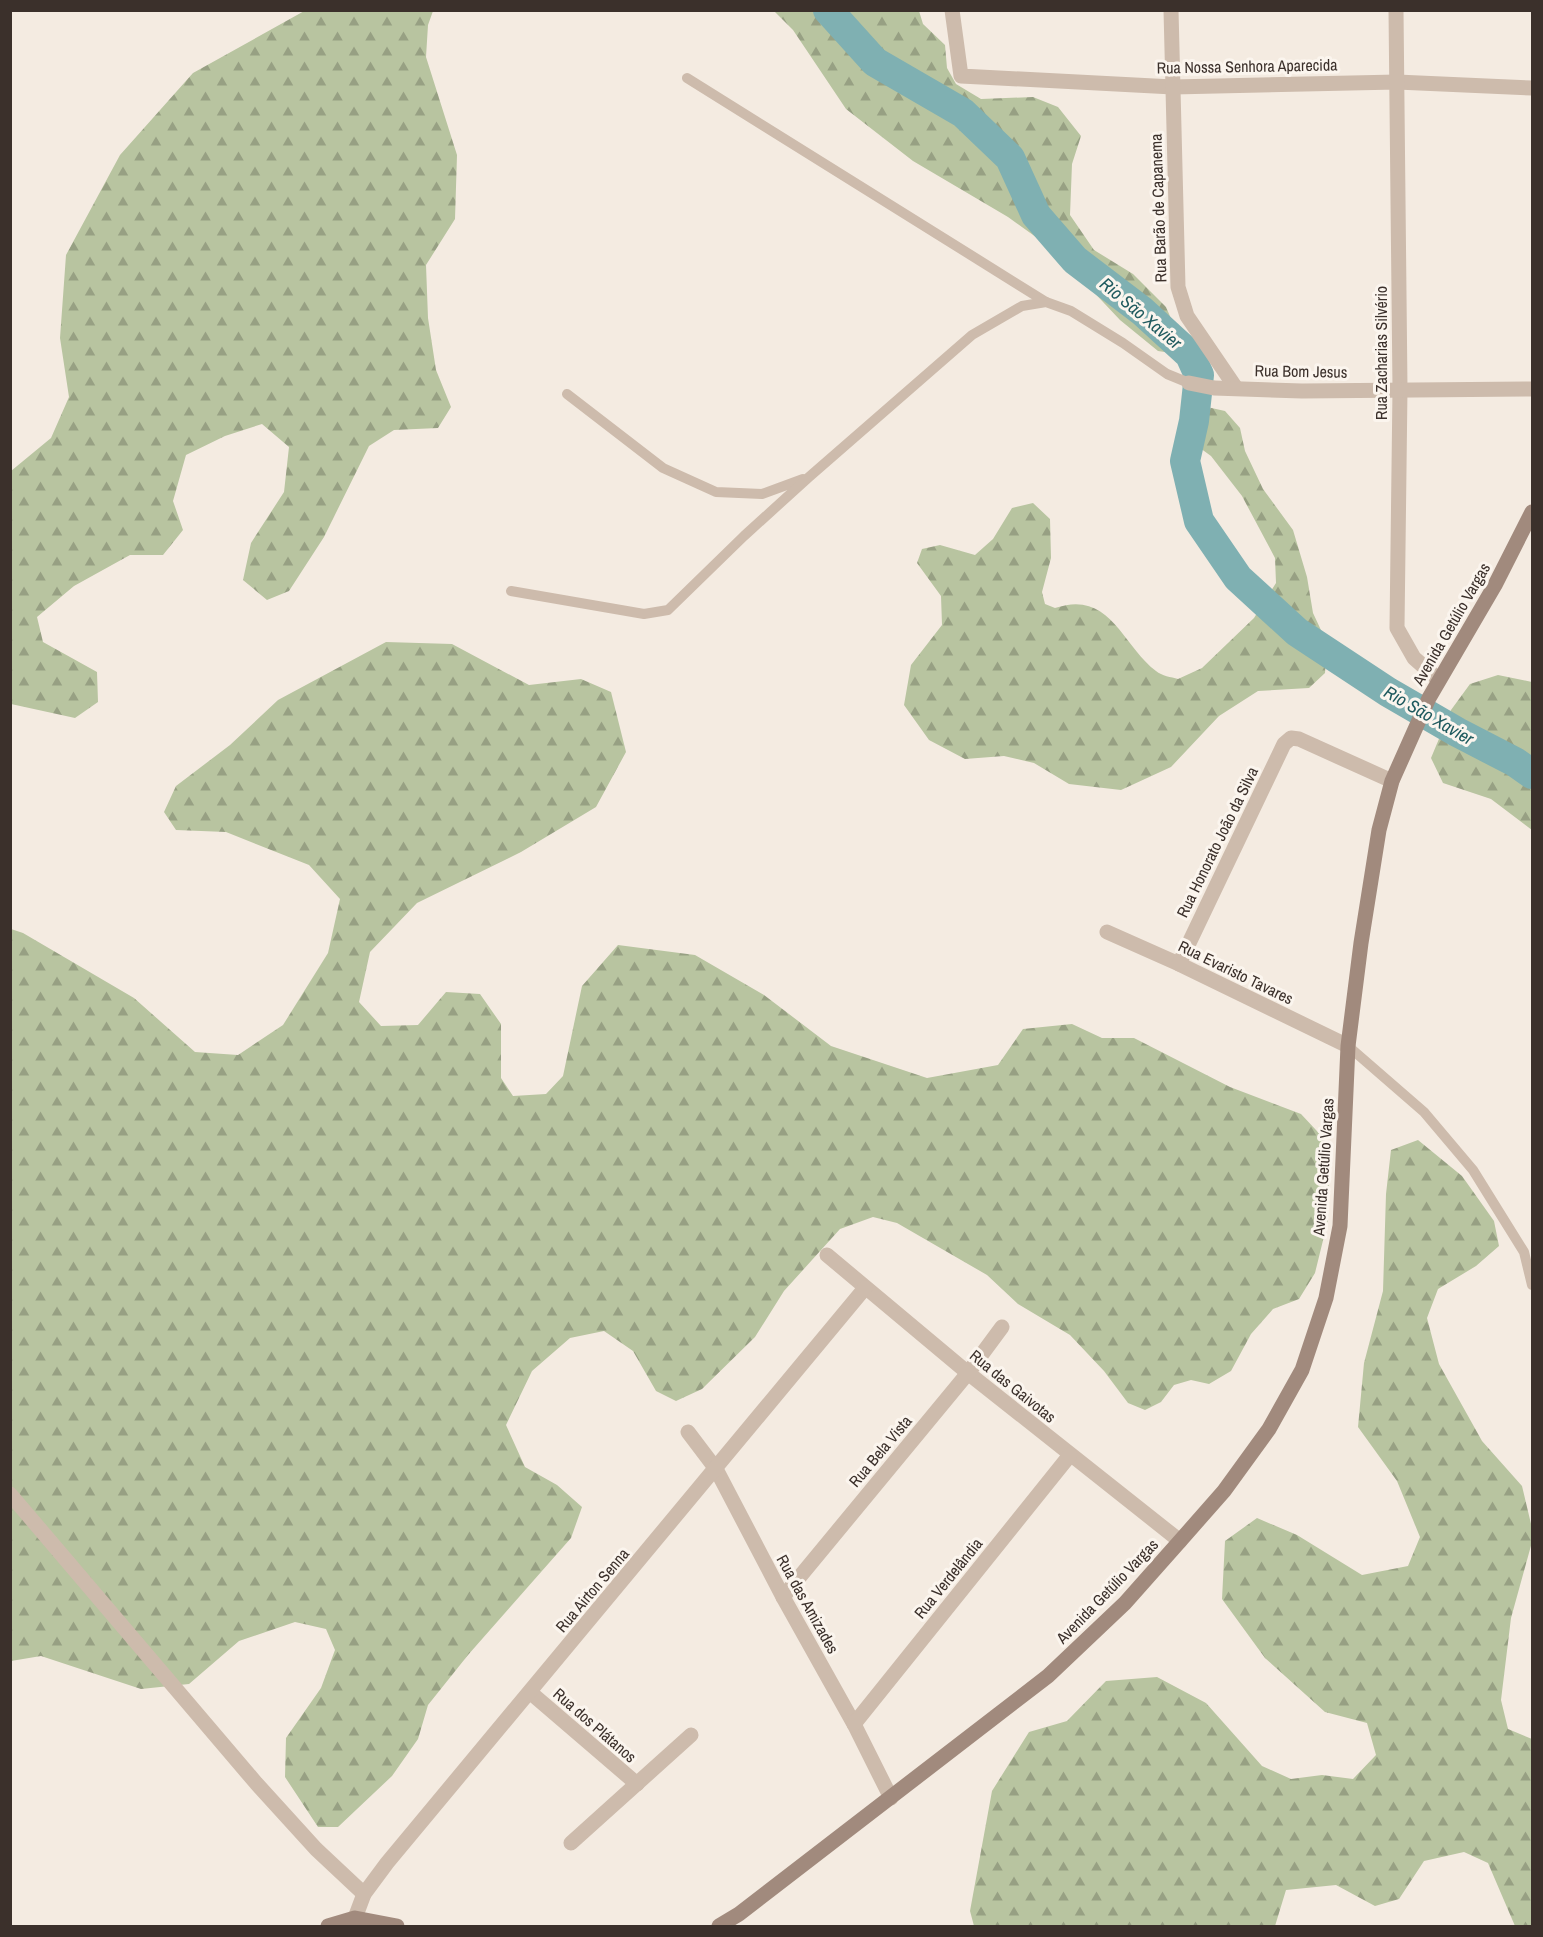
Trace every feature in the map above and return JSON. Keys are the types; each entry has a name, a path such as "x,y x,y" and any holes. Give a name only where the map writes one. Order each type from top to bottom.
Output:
{"street":[{"name":"Rua Nossa Senhora Aparecida","path":"952,10 961,76 1173,87 1397,82 1533,88"},
{"name":"Rua Barão de Capanema","path":"1171,10 1178,287 1187,316 1236,388"},
{"name":"Rua Zacharias Silvério","path":"1396,10 1400,389 1397,628 1414,658 1438,681"},
{"name":"Rua Bom Jesus","path":"1189,383 1214,388 1302,392 1533,389"},
{"name":"Avenida Getúlio Vargas","path":"719,1926 740,1914 1048,1676 1125,1603 1224,1491 1269,1429 1302,1370 1326,1298 1340,1226 1348,1046 1379,830 1392,781 1429,698 1495,585 1533,512"},
{"name":"Rua Honorato João da Silva","path":"1179,964 1284,744 1291,738 1299,738 1392,781"},
{"name":"Rua Evaristo Tavares","path":"1107,932 1179,964 1348,1046"},
{"name":"Rua das Gaivotas","path":"827,1256 968,1373 1180,1541"},
{"name":"Rua Airton Senna","path":"355,1918 364,1894 387,1863 531,1693 865,1288"},
{"name":"Rua Bela Vista","path":"783,1597 968,1373 1002,1328"},
{"name":"Rua das Amizades","path":"688,1432 716,1469 783,1597 854,1724 891,1798"},
{"name":"Rua Verdelândia","path":"854,1724 1070,1455"},
{"path":"10,1494 256,1783 316,1849 364,1894"},
{"name":"Rua dos Plátanos","path":"531,1693 637,1784"},
{"name":"Rua dos Plátanos","path":"571,1843 691,1735"},
{"path":"328,1926 355,1918 397,1926"}],"lane":[{"path":"687,78 1046,302 1071,311 1167,374 1189,383"},
{"path":"511,591 644,614 668,610 808,477 972,335 1023,306 1046,302"},
{"path":"567,394 663,468 716,492 762,494 808,477"},
{"path":"1348,1046 1424,1112 1473,1170 1524,1252 1533,1285"}],"green space":[{"path":"306,10 433,11 428,25 426,57 457,155 455,219 426,265 428,318 436,370 451,407 438,428 394,430 369,446 324,537 289,591 267,600 243,580 251,543 284,492 289,447 262,424 225,436 186,455 173,501 183,530 163,555 130,555 74,586 37,617 43,642 97,672 98,702 75,718 11,704 11,471 51,438 69,397 60,338 66,255 120,155 193,73"},
{"path":"774,11 919,11 923,24 945,45 947,68 956,84 981,99 1033,97 1058,107 1081,136 1072,164 1070,215 1094,250 1133,274 1166,307 1179,337 1171,353 1158,351 1120,320 1054,250 1008,217 913,161 846,109 793,30"},
{"path":"1207,407 1225,411 1240,428 1245,451 1263,489 1293,530 1307,577 1313,613 1327,643 1325,673 1309,688 1258,691 1219,716 1171,767 1121,790 1069,784 1034,763 1004,756 965,759 929,740 904,705 911,665 942,625 941,596 917,563 922,549 940,545 975,555 993,539 1012,508 1033,503 1050,519 1051,558 1042,592 1045,604 1055,608 1074,604 1089,606 1102,613 1144,660 1161,674 1178,679 1202,668 1254,618 1276,583 1275,558 1242,496 1211,456 1182,435 1180,422 1188,411"},
{"path":"386,642 452,644 529,685 581,679 611,692 626,752 596,807 521,852 417,903 370,952 359,1002 381,1026 418,1025 446,992 480,994 501,1024 501,1078 513,1096 546,1094 563,1076 582,986 618,945 695,955 764,995 831,1046 927,1078 998,1065 1023,1029 1072,1024 1102,1038 1134,1038 1230,1087 1301,1114 1330,1145 1328,1220 1315,1273 1299,1299 1273,1309 1251,1334 1231,1371 1209,1384 1191,1380 1174,1385 1161,1402 1145,1410 1128,1403 1104,1371 1070,1335 1018,1304 987,1275 897,1223 873,1217 840,1229 784,1291 755,1337 702,1389 676,1401 656,1391 633,1351 604,1331 570,1338 532,1371 506,1425 525,1467 557,1485 582,1507 571,1538 468,1655 428,1705 418,1739 392,1776 338,1827 318,1827 285,1777 286,1738 321,1688 335,1650 326,1629 295,1622 239,1641 189,1684 141,1689 41,1656 11,1661 11,929 23,933 134,998 195,1052 238,1055 283,1025 328,953 340,899 309,865 226,832 176,830 164,812 176,786 230,745 278,700"},
{"path":"1498,675 1532,682 1532,830 1491,799 1443,783 1431,758 1451,710 1470,684"},
{"path":"1418,1140 1462,1176 1494,1221 1499,1246 1476,1266 1438,1289 1427,1318 1439,1364 1482,1441 1522,1486 1532,1528 1532,1542 1511,1618 1501,1700 1508,1729 1532,1739 1532,1926 1515,1926 1488,1863 1464,1852 1424,1861 1399,1899 1375,1906 1336,1885 1286,1890 1275,1926 974,1926 970,1911 992,1791 1029,1732 1067,1721 1106,1681 1157,1677 1206,1703 1262,1766 1291,1779 1322,1775 1353,1779 1376,1755 1367,1723 1325,1712 1265,1658 1222,1599 1225,1541 1257,1518 1297,1535 1362,1575 1408,1566 1420,1537 1397,1481 1358,1427 1364,1363 1383,1291 1386,1194 1391,1150"}],"waterway":[{"name":"Rio São Xavier","path":"828,10 875,62 963,113 1010,158 1036,215 1075,260 1142,311 1190,355 1199,375 1194,421 1185,461 1199,521 1238,578 1297,632 1388,692 1515,762 1532,774"}]}
